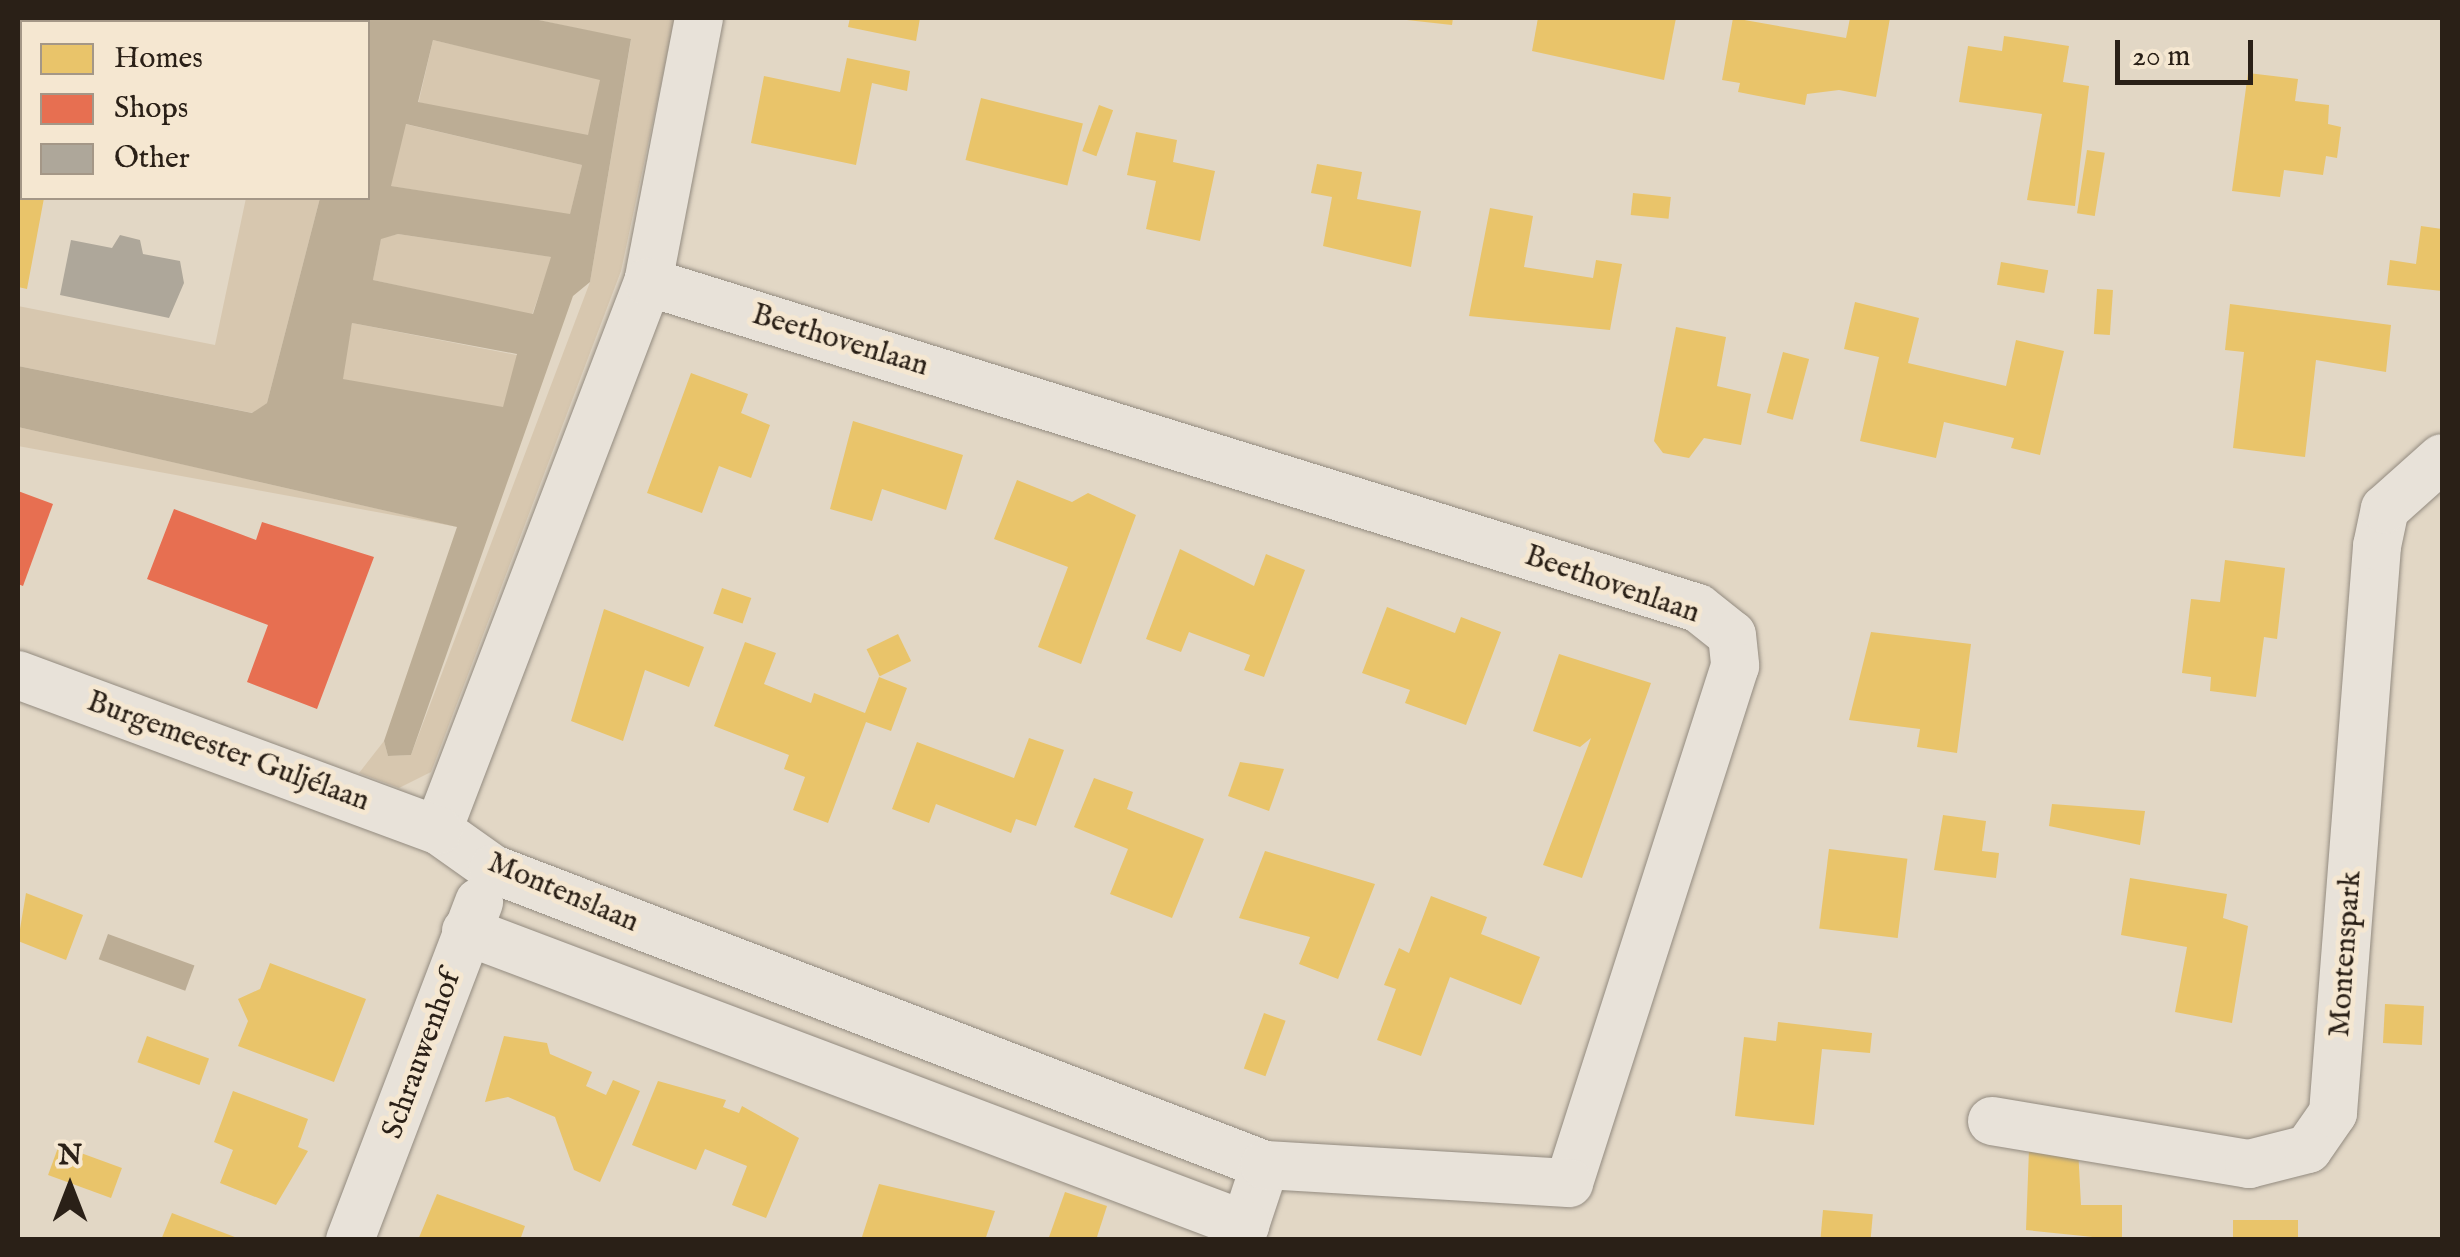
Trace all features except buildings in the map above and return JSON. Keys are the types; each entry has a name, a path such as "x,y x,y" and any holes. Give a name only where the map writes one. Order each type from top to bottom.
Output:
{"street":[{"path":"438,830 648,282 699,18"},
{"name":"Beethovenlaan","path":"648,282 1698,608 1732,635 1735,666 1570,1182 1266,1165"},
{"name":"Montenspark","path":"1992,1121 2249,1164 2308,1149 2333,1113 2377,546 2385,509 2442,458"},
{"name":"Burgemeester Guljélaan","path":"18,675 438,830"},
{"name":"Montenslaan","path":"438,830 492,869 1266,1165"},
{"name":"Schrauwenhof","path":"350,1240 432,1044 466,931 492,869"},
{"path":"466,931 1243,1232 1266,1165"}],"shaded area":[{"path":"282,18 367,18 324,20"},
{"path":"367,18 529,18 631,39 590,282 573,296 411,755 388,756 384,741 457,527 18,427 18,366 252,413 267,403 319,200 370,200","holes":["433,40 600,80 588,135 418,102","406,124 582,165 570,214 391,186","398,234 551,257 533,314 373,280 381,239","352,323 517,354 503,407 343,379"]},
{"path":"529,18 675,18 621,271 431,772 399,788 359,773 384,741 388,756 411,755 590,282 631,40"},
{"path":"433,40 602,79 587,141 419,102"},
{"path":"405,124 582,165 570,215 390,186"},
{"path":"246,200 319,200 267,403 253,413 18,366 18,306 215,345"},
{"path":"398,234 552,257 532,315 373,280 381,238"},
{"path":"352,323 518,355 507,411 341,379"},
{"path":"18,427 458,527 18,446"},
{"path":"108,934 194,965 185,991 99,959"}]}
